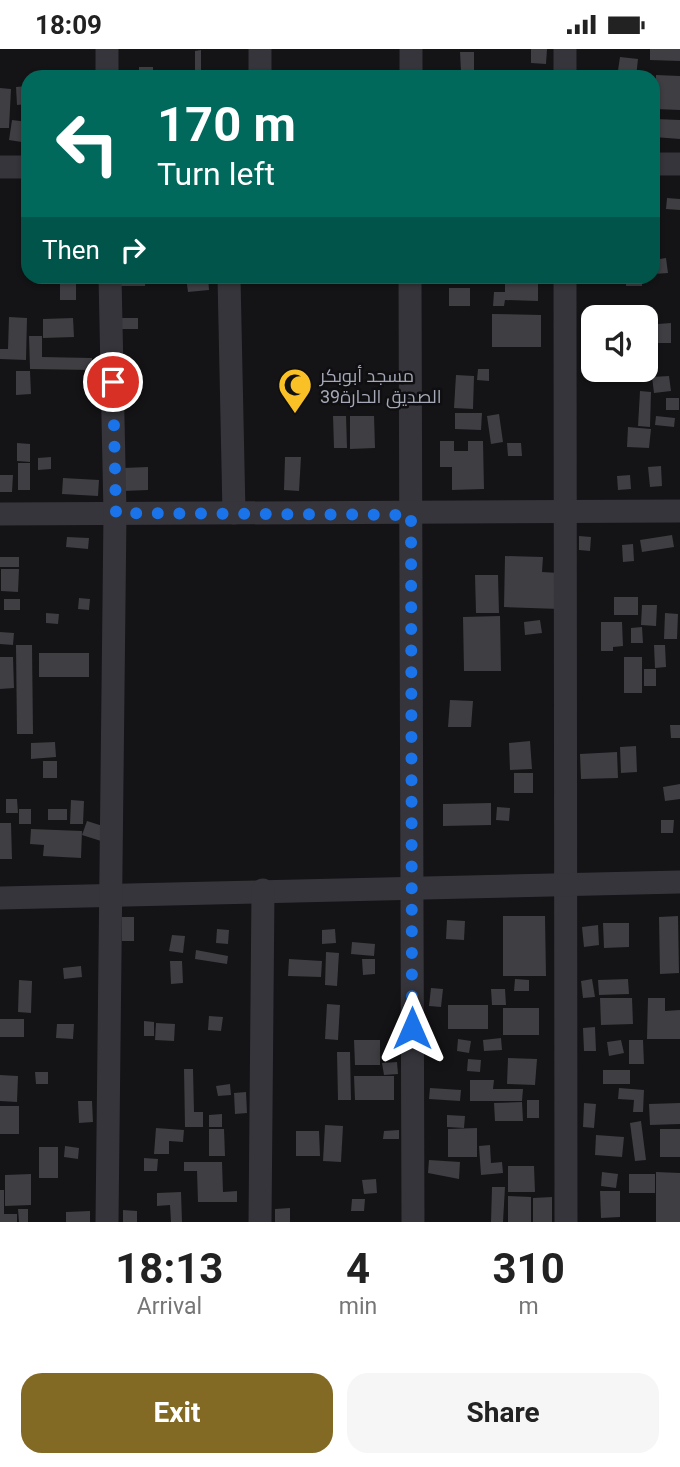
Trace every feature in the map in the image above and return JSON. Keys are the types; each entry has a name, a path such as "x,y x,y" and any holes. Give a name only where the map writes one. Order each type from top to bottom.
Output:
{"street":[{"path":"107,49 107,70"},
{"path":"260,49 260,70"},
{"path":"411,49 411,70"},
{"path":"565,49 565,70"},
{"path":"660,164 680,164"},
{"path":"0,167 21,167"},
{"path":"107,1222 116,513 110,284"},
{"path":"229,284 234,513"},
{"path":"410,284 413,1222"},
{"path":"565,284 566,1222"},
{"path":"0,514 411,515 680,511"},
{"path":"0,898 680,882"},
{"path":"260,1222 263,890"}],"building":[{"path":"531,49 547,49 546,64 531,63"},
{"path":"650,49 680,49 680,61 650,60"},
{"path":"201,50 201,70 195,70 195,51"},
{"path":"460,52 474,52 474,70 461,70"},
{"path":"620,57 638,59 637,70 618,70"},
{"path":"139,67 153,67 153,70 139,70"},
{"path":"660,75 680,76 680,110 660,109"},
{"path":"16,87 21,87 21,105 17,105"},
{"path":"0,88 11,89 9,128 0,128"},
{"path":"660,119 680,120 680,139 660,137"},
{"path":"12,120 21,121 21,142 9,140"},
{"path":"667,198 680,199 680,210 666,209"},
{"path":"666,258 668,273 660,274 660,259"},
{"path":"60,284 76,284 76,300 60,300"},
{"path":"120,284 145,284 145,286"},
{"path":"187,284 209,284 209,290 188,292"},
{"path":"505,284 538,284 538,301 505,300 504,306 493,306 494,292 505,292"},
{"path":"626,284 642,284 642,286"},
{"path":"449,288 470,288 470,306 449,306"},
{"path":"492,314 541,315 541,347 492,347"},
{"path":"9,317 27,318 26,360 0,359 0,349 8,349"},
{"path":"73,318 74,337 43,338 43,319"},
{"path":"122,318 138,318 138,329 122,329"},
{"path":"671,323 671,343 658,343 658,324"},
{"path":"29,336 42,336 42,357 92,358 92,370 30,369"},
{"path":"478,369 489,369 489,381 477,380"},
{"path":"16,371 30,371 31,394 16,395"},
{"path":"456,375 474,376 473,409 454,408"},
{"path":"669,376 671,391 654,393 653,382 658,382 658,377"},
{"path":"640,391 651,392 650,427 638,426"},
{"path":"666,398 679,398 679,410 666,410"},
{"path":"455,413 482,413 481,430 455,429"},
{"path":"499,414 503,442 491,444 487,416"},
{"path":"333,416 346,416 347,448 334,448"},
{"path":"350,416 374,416 375,448 350,449"},
{"path":"656,416 675,418 674,427 655,425"},
{"path":"628,427 651,429 649,448 627,447"},
{"path":"440,441 454,441 454,451 468,451 468,441 483,441 484,489 452,490 452,467 440,467"},
{"path":"17,443 30,444 30,462 17,461"},
{"path":"507,443 521,443 522,456 508,456"},
{"path":"51,457 51,469 38,470 38,458"},
{"path":"285,457 301,457 299,491 284,490"},
{"path":"18,463 30,463 30,490 18,490"},
{"path":"661,466 662,486 650,487 648,467"},
{"path":"148,467 148,490 123,491 123,468"},
{"path":"0,475 13,475 12,492 0,492"},
{"path":"630,475 631,489 618,490 617,476"},
{"path":"63,478 99,480 98,496 62,494"},
{"path":"672,535 674,547 642,552 640,540"},
{"path":"579,536 591,537 590,551 579,550"},
{"path":"67,537 89,538 88,549 66,547"},
{"path":"633,544 634,561 623,562 622,545"},
{"path":"505,556 543,557 542,572 560,573 559,609 504,607"},
{"path":"0,557 19,557 19,567 0,567"},
{"path":"1,569 19,569 18,592 1,591"},
{"path":"475,575 498,575 499,613 476,613"},
{"path":"614,597 638,597 638,615 614,615"},
{"path":"79,598 90,599 89,610 78,609"},
{"path":"4,599 20,599 20,610 4,610"},
{"path":"642,605 657,605 656,626 641,625"},
{"path":"46,613 59,614 58,624 46,623"},
{"path":"665,613 678,614 677,639 664,639"},
{"path":"500,616 501,671 464,671 463,617"},
{"path":"540,620 542,633 525,635 524,622"},
{"path":"601,622 622,622 623,646 613,647 613,651 601,651"},
{"path":"642,627 643,643 631,643 631,628"},
{"path":"0,632 14,633 13,645 0,644"},
{"path":"16,645 32,645 33,734 17,734"},
{"path":"654,645 665,645 666,667 655,668"},
{"path":"39,653 89,653 89,677 39,677"},
{"path":"0,657 13,657 14,688 0,689"},
{"path":"624,657 642,657 642,693 624,693"},
{"path":"644,669 656,669 656,686 644,686"},
{"path":"450,700 473,701 471,727 448,727"},
{"path":"670,725 680,725 680,738 671,738"},
{"path":"530,741 532,769 510,770 509,743"},
{"path":"55,742 56,757 31,759 31,743"},
{"path":"636,746 637,772 621,773 620,747"},
{"path":"617,752 618,778 581,779 580,754"},
{"path":"43,761 57,761 57,778 43,778"},
{"path":"514,773 533,773 533,793 514,793"},
{"path":"680,784 680,799 665,801 663,787"},
{"path":"6,799 17,799 18,813 6,813"},
{"path":"71,800 84,801 83,824 70,824"},
{"path":"491,803 491,825 443,826 443,804"},
{"path":"497,807 510,808 509,821 496,820"},
{"path":"19,809 31,809 31,824 19,824"},
{"path":"48,809 67,809 67,820 48,820"},
{"path":"661,820 674,820 673,833 661,833"},
{"path":"87,821 106,827 101,841 82,835"},
{"path":"0,823 11,823 12,859 0,859"},
{"path":"31,829 82,831 81,858 43,856 44,845 30,844"},
{"path":"503,916 545,916 546,976 503,976"},
{"path":"678,916 679,973 660,974 659,917"},
{"path":"122,917 134,917 134,941 122,941"},
{"path":"447,920 465,921 464,940 446,939"},
{"path":"603,923 629,923 629,947 604,948"},
{"path":"598,925 599,945 584,947 582,927"},
{"path":"217,929 229,930 228,944 216,943"},
{"path":"335,929 336,943 322,944 322,930"},
{"path":"172,935 185,936 183,953 169,951"},
{"path":"352,942 375,944 374,956 351,954"},
{"path":"196,950 228,956 227,964 195,959"},
{"path":"326,952 339,953 337,986 325,985"},
{"path":"289,959 322,961 321,977 288,976"},
{"path":"362,959 375,959 375,974 363,975"},
{"path":"170,961 182,961 183,983 171,984"},
{"path":"81,966 82,977 64,979 63,968"},
{"path":"515,979 529,980 529,991 514,991"},
{"path":"592,979 595,997 583,998 581,981"},
{"path":"628,979 629,994 599,995 598,980"},
{"path":"19,980 32,981 31,1013 18,1012"},
{"path":"431,988 443,989 441,1007 429,1006"},
{"path":"491,989 505,989 506,1005 492,1005"},
{"path":"600,998 632,998 633,1024 601,1025"},
{"path":"648,998 665,998 665,1011 680,1010 680,1039 647,1039"},
{"path":"327,1004 340,1005 338,1040 325,1039"},
{"path":"448,1005 488,1005 488,1029 448,1029"},
{"path":"503,1008 539,1008 539,1035 503,1035"},
{"path":"209,1016 223,1017 221,1031 208,1030"},
{"path":"0,1019 24,1019 24,1037 0,1037"},
{"path":"144,1021 154,1022 154,1036 144,1036"},
{"path":"156,1023 175,1024 174,1041 155,1040"},
{"path":"57,1024 74,1024 73,1039 56,1038"},
{"path":"595,1027 596,1051 584,1051 583,1028"},
{"path":"501,1038 502,1050 484,1051 483,1040"},
{"path":"458,1039 471,1041 469,1053 457,1051"},
{"path":"354,1040 380,1040 380,1065 355,1065"},
{"path":"621,1040 624,1053 609,1056 607,1042"},
{"path":"629,1040 643,1040 644,1064 629,1064"},
{"path":"337,1052 350,1052 351,1100 338,1100"},
{"path":"508,1058 537,1059 535,1085 507,1084"},
{"path":"468,1059 481,1060 480,1072 467,1071"},
{"path":"397,1062 398,1074 384,1075 382,1063"},
{"path":"184,1069 193,1069 194,1112 203,1112 203,1127 185,1127"},
{"path":"603,1070 630,1070 630,1084 603,1084"},
{"path":"35,1072 48,1072 48,1084 36,1084"},
{"path":"0,1075 18,1076 17,1102 0,1101"},
{"path":"354,1076 394,1076 394,1100 355,1100"},
{"path":"470,1080 494,1080 493,1089 523,1089 522,1101 470,1101"},
{"path":"230,1084 231,1095 218,1096 216,1086"},
{"path":"430,1088 461,1090 460,1101 429,1099"},
{"path":"619,1088 644,1090 643,1112 633,1112 634,1100 618,1099"},
{"path":"246,1092 247,1113 235,1114 234,1093"},
{"path":"527,1100 539,1100 539,1118 527,1118"},
{"path":"78,1101 92,1101 93,1122 79,1123"},
{"path":"522,1102 523,1121 495,1121 494,1103"},
{"path":"584,1103 596,1104 594,1128 583,1127"},
{"path":"680,1103 680,1124 650,1125 649,1104"},
{"path":"0,1106 19,1106 19,1134 0,1134"},
{"path":"222,1114 222,1127 209,1127 209,1115"},
{"path":"447,1115 465,1116 464,1128 447,1127"},
{"path":"641,1121 646,1160 635,1161 630,1123"},
{"path":"325,1125 343,1126 341,1162 323,1161"},
{"path":"156,1128 184,1130 183,1142 169,1141 169,1154 154,1154"},
{"path":"477,1128 477,1157 448,1157 448,1129"},
{"path":"209,1129 224,1129 225,1156 209,1156"},
{"path":"660,1129 680,1129 680,1157 660,1157"},
{"path":"399,1130 399,1139 383,1139 384,1131"},
{"path":"296,1131 319,1131 320,1156 296,1156"},
{"path":"596,1135 624,1137 622,1157 595,1155"},
{"path":"490,1145 491,1163 502,1162 503,1173 481,1175 479,1146"},
{"path":"65,1146 79,1148 78,1159 64,1157"},
{"path":"39,1147 58,1147 58,1178 39,1178"},
{"path":"144,1158 158,1159 157,1171 144,1171"},
{"path":"429,1160 460,1162 459,1179 428,1173"},
{"path":"184,1162 222,1162 223,1192 237,1191 237,1202 198,1202 197,1171 184,1171"},
{"path":"508,1166 534,1166 535,1192 508,1192"},
{"path":"602,1172 618,1174 616,1188 601,1186"},
{"path":"656,1172 680,1173 680,1222 656,1222"},
{"path":"31,1174 31,1205 5,1206 5,1175"},
{"path":"629,1174 655,1174 655,1193 629,1193"},
{"path":"376,1179 377,1193 364,1194 362,1180"},
{"path":"492,1187 505,1187 503,1222 491,1222"},
{"path":"0,1190 4,1190 4,1214 17,1214 17,1222 0,1222"},
{"path":"600,1191 620,1191 620,1217 601,1218"},
{"path":"181,1192 182,1222 171,1222 170,1205 157,1206 157,1193"},
{"path":"508,1196 531,1197 531,1222 508,1222"},
{"path":"552,1197 552,1222 533,1222 533,1198"},
{"path":"352,1199 365,1199 364,1211 351,1211"},
{"path":"290,1208 290,1222 275,1222 275,1209"},
{"path":"18,1209 28,1209 28,1222 19,1222"},
{"path":"123,1210 137,1211 137,1222 123,1222"},
{"path":"90,1211 90,1222 66,1222 66,1212"}],"place":[{"name":"مسجد أبوبكر الصديق الحارة39","path":"295,415"}],"route":[{"path":"113,382 116,513 411,515 412,1028"}]}
